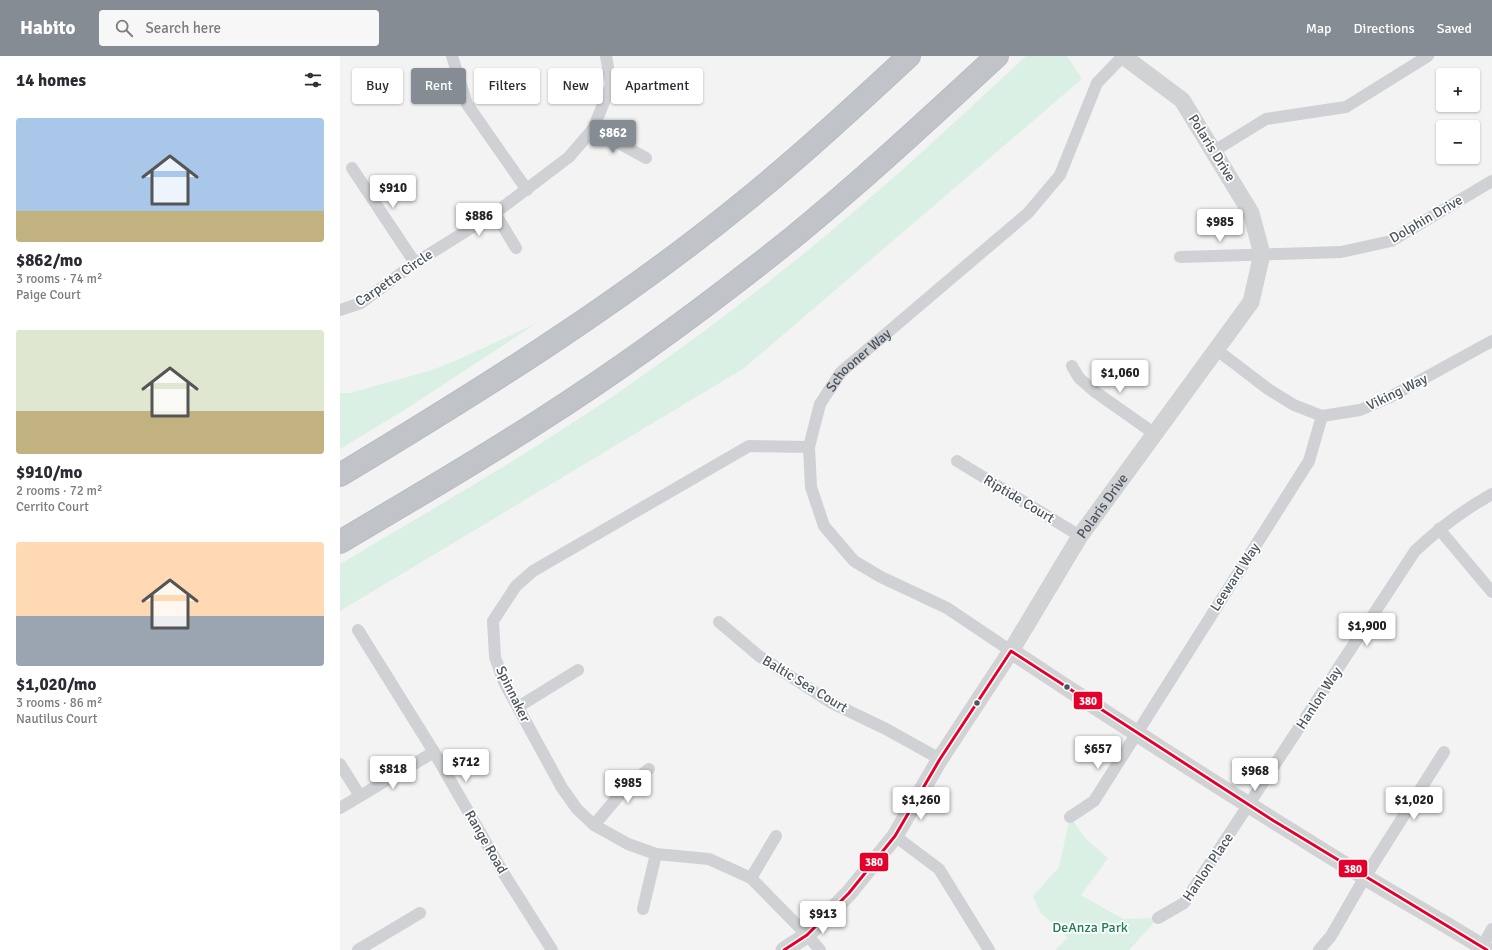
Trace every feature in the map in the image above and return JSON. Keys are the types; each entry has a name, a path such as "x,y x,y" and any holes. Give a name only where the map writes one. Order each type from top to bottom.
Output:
{"highway":[{"path":"340,475 503,375 566,333 686,247 745,202 909,56"},
{"path":"340,542 472,464 535,424 666,334 790,240 846,193 997,56"}],"street":[{"path":"452,56 467,104 527,190"},
{"name":"Carpetta Circle","path":"340,310 361,303 415,263 495,213 569,157 592,129 611,85 606,56"},
{"name":"Polaris Drive","path":"784,950 807,935 849,893 895,836 940,760 1011,651 1080,536 1251,302 1262,254 1251,213 1182,100 1123,56"},
{"name":"Schooner Way","path":"1011,651 948,608 881,577 854,561 824,526 811,487 809,447 820,404 841,372 1028,213 1060,175 1097,83 1123,56"},
{"path":"1214,151 1266,119 1346,107 1428,56"},
{"path":"592,129 646,158"},
{"path":"352,168 415,263"},
{"name":"Dolphin Drive","path":"1180,257 1341,252 1391,241 1492,181"},
{"path":"495,213 516,248"},
{"name":"Viking Way","path":"1322,416 1360,410 1390,397 1492,342"},
{"path":"1217,350 1268,389 1294,405 1322,416"},
{"path":"1072,366 1079,378 1094,391 1155,434"},
{"name":"Leeward Way","path":"1070,816 1094,801 1309,461 1322,416"},
{"name":"Spinnaker","path":"809,447 749,446 533,571 516,586 493,621 495,657 504,682 562,788 577,809 594,825 628,844 656,854 708,859 751,878 820,950"},
{"name":"Riptide Court","path":"957,461 1080,536"},
{"name":"Hanlon Way","path":"1249,805 1415,551 1439,529 1463,511 1492,494"},
{"path":"1439,529 1492,592"},
{"name":"Baltic Sea Court","path":"719,622 759,656 830,702 886,728 940,760"},
{"name":"Range Road","path":"358,630 434,752 504,874 552,950"},
{"path":"1011,651 1249,805 1483,949 1492,929"},
{"path":"518,707 578,670"},
{"path":"340,808 434,752"},
{"path":"1319,950 1331,936 1365,877 1444,752"},
{"path":"340,764 360,796"},
{"path":"594,825 627,786 649,769"},
{"name":"Hanlon Place","path":"1158,918 1184,904 1249,805"},
{"path":"751,878 776,836"},
{"path":"895,836 938,869 989,950"},
{"path":"643,909 656,854"},
{"path":"358,950 420,913"}],"green space":[{"path":"1026,56 1067,56 1082,79 743,369 340,611 340,564 548,439 615,395 708,329 857,209 921,153"},
{"path":"537,323 406,409 340,449 340,393 350,393 432,370 464,357"},
{"name":"DeAnza Park","path":"1070,817 1086,839 1108,858 1081,895 1123,919 1158,918 1129,950 1055,950 1068,938 1040,912 1033,896 1059,867"}],"transit line":[{"name":"380","path":"784,950 807,935 849,893 895,836 940,759 1011,651 1274,821 1487,950"}]}
